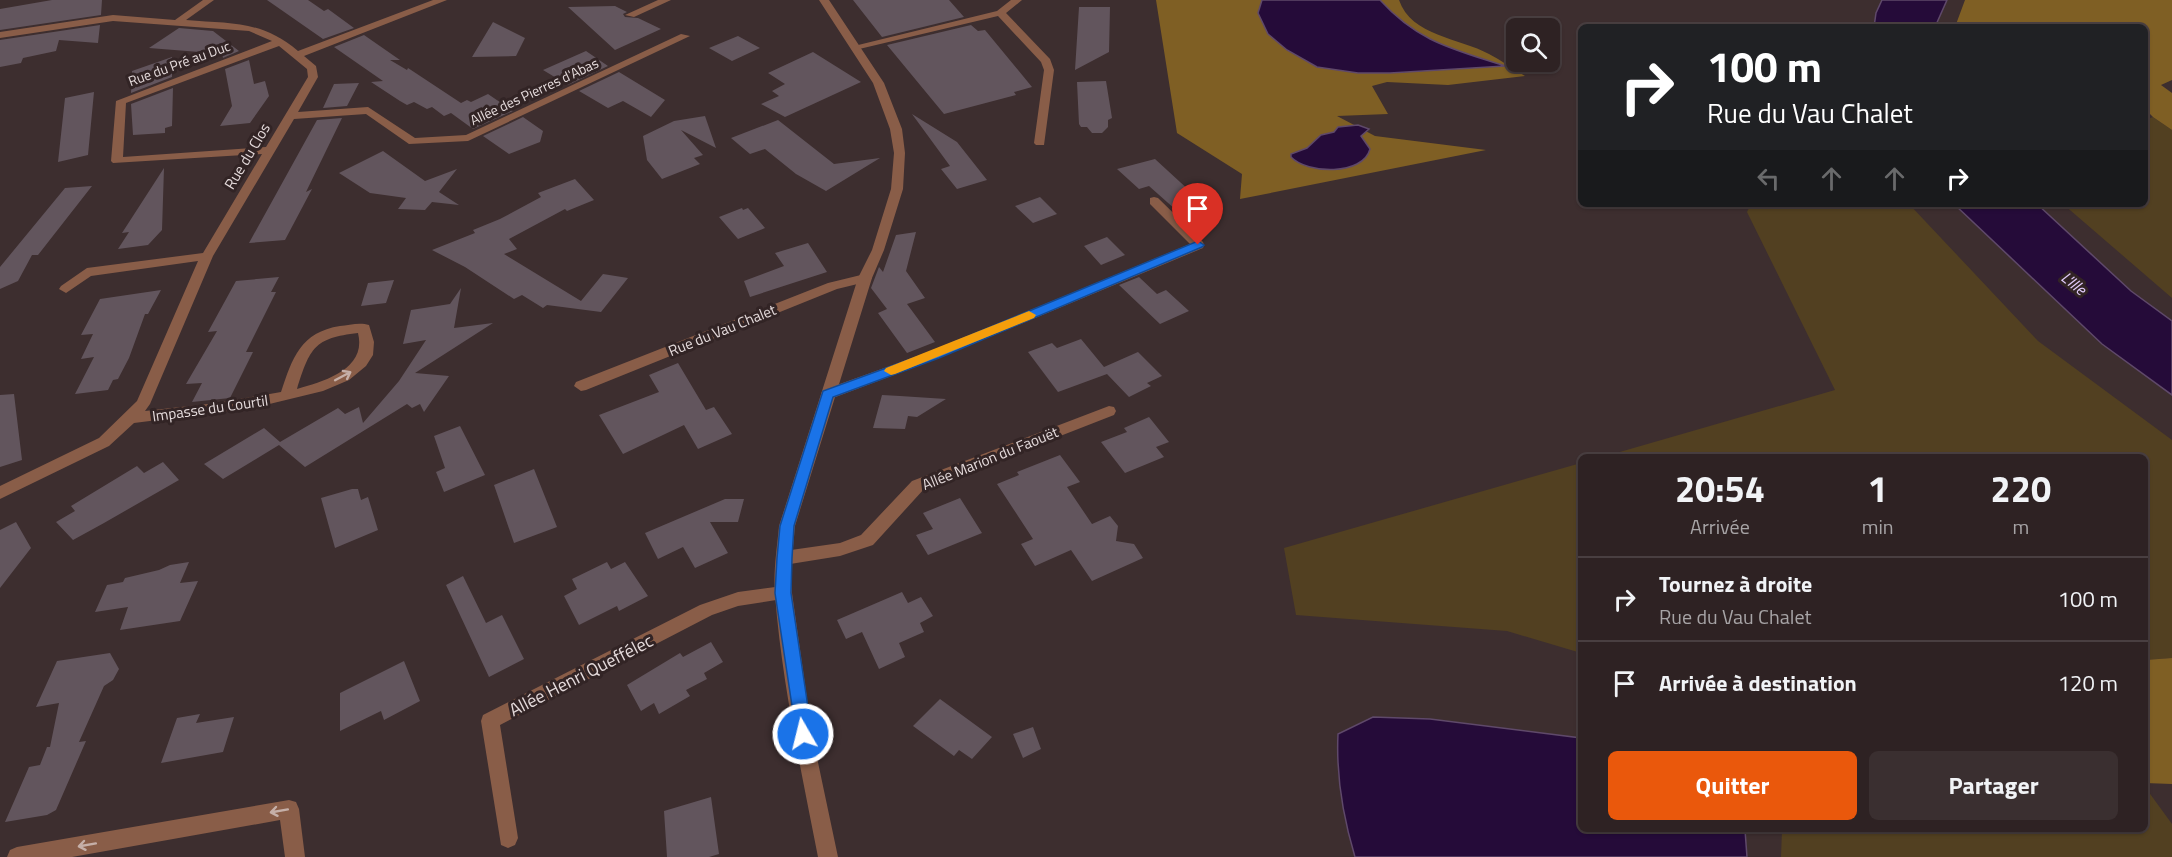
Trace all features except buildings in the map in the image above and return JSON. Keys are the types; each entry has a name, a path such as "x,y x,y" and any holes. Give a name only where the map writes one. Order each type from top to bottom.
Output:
{"street":[{"path":"179,21 209,0"},
{"path":"296,56 442,0"},
{"path":"630,15 666,0"},
{"path":"824,0 892,109 897,125 900,150 899,180 883,229 882,239 865,278 787,526 783,593 803,734 828,857"},
{"path":"855,47 1000,13 1017,0"},
{"path":"1000,13 1046,61 1049,70 1040,143"},
{"name":"Rue du Clos","path":"0,35 105,18 179,21 264,31 312,68 312,77 207,256 143,404 104,442 0,493"},
{"name":"Allée des Pierres d'Abas","path":"290,116 368,110 413,142 468,138 685,36"},
{"name":"Rue du Pré au Duc","path":"271,150 117,161 121,101 279,42"},
{"path":"828,394 934,355 1198,245 1154,201"},
{"path":"66,289 87,272 207,256"},
{"name":"Rue du Vau Chalet","path":"580,387 822,290 865,278"},
{"name":"Impasse du Courtil","path":"130,418 251,405 288,395 324,385 348,374 362,362 369,345 364,328 337,330 315,338 293,373 288,395"},
{"name":"Allée Marion du Faouët","path":"784,558 840,549 867,540 918,485 1109,411"},
{"name":"Allée Henri Queffélec","path":"508,837 490,721 716,606 747,597 783,593"},
{"path":"17,857 289,809 295,857"}],"shaded area":[{"path":"1156,0 1399,0 1405,12 1425,29 1489,54 1506,64 1506,72 1518,72 1525,76 1448,85 1387,82 1372,86 1388,114 1337,116 1375,136 1486,150 1240,199 1242,174 1177,133"},
{"path":"1965,0 2172,0 2172,80 2161,85 2172,93 2172,130 2148,112 2148,24 1956,24"},
{"path":"2153,117 2172,130 2172,298 2066,207 2148,207 2148,119"},
{"path":"1750,207 1912,207 2038,341 2172,440 2172,658 2148,660 2148,454 1613,454 1835,390 1747,212"},
{"path":"1578,464 1578,652 1507,631 1296,615 1284,548"},
{"path":"2172,658 2172,784 2148,783 2148,660"},
{"path":"2148,791 2172,824 2172,857 1781,857 1782,832 2148,832"}],"water":[{"path":"1262,0 1380,0 1408,26 1423,35 1453,49 1505,66 1390,73 1358,73 1317,67 1287,50 1268,34 1258,13"},
{"path":"1882,0 1947,0 1936,24 1874,24 1876,13"},
{"path":"1358,125 1369,129 1361,136 1370,149 1365,158 1357,164 1346,168 1321,169 1299,163 1291,157 1291,154 1307,148 1321,135 1334,132 1338,127"},
{"name":"L'Ille","path":"1957,207 2040,207 2131,291 2172,321 2172,395 2102,344"},
{"path":"1373,717 1430,719 1578,738 1578,832 1745,832 1747,857 1355,857 1341,796 1338,734"}],"slow traffic":[{"path":"891,371 1029,315"}],"route":[{"path":"803,734 783,593 784,558 787,526 828,394 934,355 1198,245"}]}
